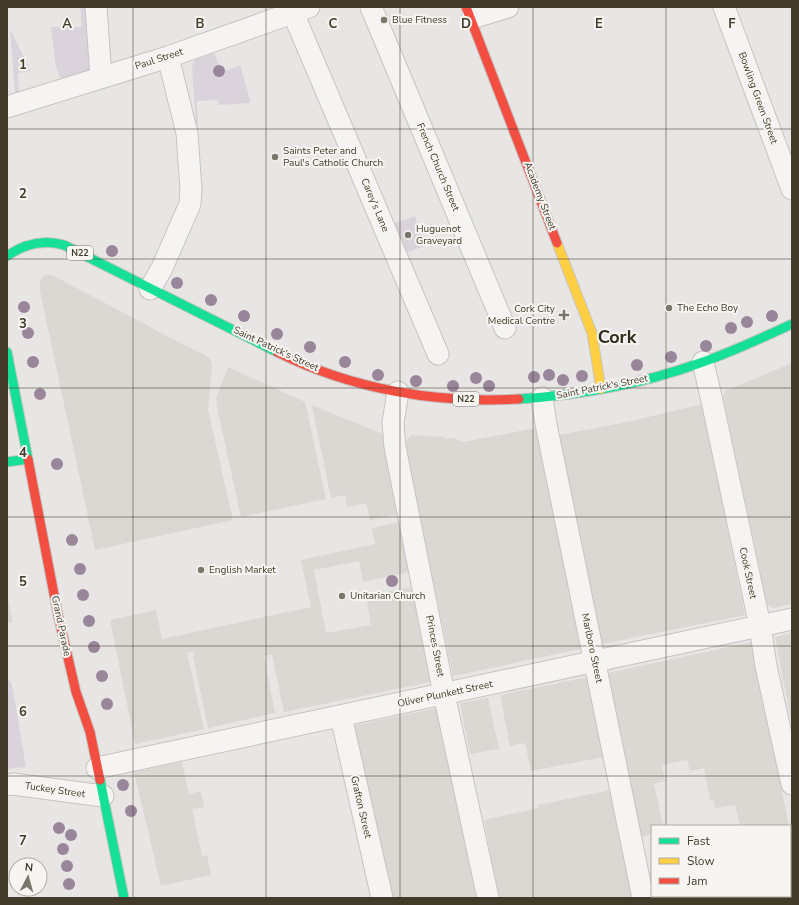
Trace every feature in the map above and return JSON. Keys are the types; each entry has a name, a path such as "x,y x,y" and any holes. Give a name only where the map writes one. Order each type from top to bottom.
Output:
{"main road":[{"name":"Academy Street","path":"469,13 592,333 601,389"},
{"name":"Saint Patrick's Street","path":"7,256 21,247 32,244 46,242 61,244 291,359 346,379 398,392 425,396 478,400 542,398 601,389 661,376 703,362 762,340 792,324"},
{"name":"Grand Parade","path":"7,352 58,615 76,692 90,732 124,898"},
{"path":"7,462 28,459"}],"street":[{"path":"96,7 101,77"},
{"name":"French Church Street","path":"371,7 505,328"},
{"path":"469,13 508,7"},
{"name":"Bowling Green Street","path":"724,7 792,189"},
{"name":"Paul Street","path":"7,107 168,57 301,10"},
{"name":"Carey's Lane","path":"301,10 438,354"},
{"path":"150,289 162,268 190,204 191,190 187,133 168,57"},
{"name":"Cook Street","path":"703,362 760,626 766,666 792,784"},
{"name":"Princes Street","path":"398,392 394,423 395,447 444,694 488,898"},
{"name":"Marlboro Street","path":"542,398 594,662 643,898"},
{"name":"Oliver Plunkett Street","path":"97,768 792,619"},
{"name":"Grafton Street","path":"341,716 382,898"},
{"name":"Tuckey Street","path":"7,785 13,784 103,796"}],"shaded area":[{"path":"80,7 92,7 96,70 66,80 60,77 56,67 51,27 82,27"},
{"path":"10,29 31,71 18,73 19,92 15,93"},
{"path":"213,51 222,72 240,65 251,103 218,105 218,100 197,101 198,126 196,126 192,66 195,59 203,54"},
{"path":"415,216 425,246 402,254 390,225"},
{"path":"45,275 52,275 207,356 211,361 212,368 208,410 233,520 95,550 40,291 40,281"},
{"path":"792,363 792,604 773,608 767,604 723,397 725,391"},
{"path":"228,367 305,402 326,499 241,517 216,398"},
{"path":"702,404 745,615 602,644 559,435 632,421"},
{"path":"312,405 383,434 398,514 370,520 366,503 347,507 345,495 331,498"},
{"path":"536,428 581,648 453,676 405,443 411,435 445,437 445,439 454,438 463,442"},
{"path":"399,522 409,572 363,582 359,561 314,570 326,633 371,625 367,602 376,594 412,587 431,682 284,712 272,655 268,655 264,656 275,713 208,728 193,651 187,653 204,729 135,744 110,620 156,610 162,639 311,607 301,560 375,544 372,528"},
{"path":"7,592 13,622 7,623"},
{"path":"792,633 792,725 775,637"},
{"path":"752,642 789,825 740,825 735,805 715,808 714,800 710,801 704,768 690,771 687,760 662,765 665,781 654,784 663,825 651,825 651,834 641,837 608,673"},
{"path":"588,677 604,757 531,771 525,743 510,746 500,695"},
{"path":"9,680 12,684 26,767 7,769 7,681"},
{"path":"488,698 499,749 470,754 460,703"},
{"path":"437,708 476,898 391,898 347,727"},
{"path":"182,762 189,794 201,791 204,807 192,809 202,856 207,855 211,875 161,886 134,772"},
{"path":"611,790 633,898 499,898 484,820 538,808 538,805"}],"traffic: fast":[{"path":"7,256 20,248 34,244 49,242 64,245 277,352"},
{"path":"519,399 565,395 634,383 656,377 724,354 792,324"},
{"path":"7,352 28,459 7,462"},
{"path":"100,780 124,898"}],"traffic: slow":[{"path":"557,243 592,333 601,389"}],"traffic: jam":[{"path":"466,7 557,243"},
{"path":"277,352 334,376 395,391 457,399 519,399"},
{"path":"28,459 58,615 76,692 90,732 100,780"}],"place":[{"name":"Blue Fitness","path":"384,20"},
{"name":"Saints Peter and Paul's Catholic Church","path":"275,157"},
{"name":"Huguenot Graveyard","path":"408,235"},
{"name":"The Echo Boy","path":"669,308"},
{"name":"Cork City Medical Centre","path":"564,315"},
{"name":"English Market","path":"201,570"},
{"name":"Unitarian Church","path":"342,596"}],"district":[{"name":"Cork","path":"617,337"}]}
